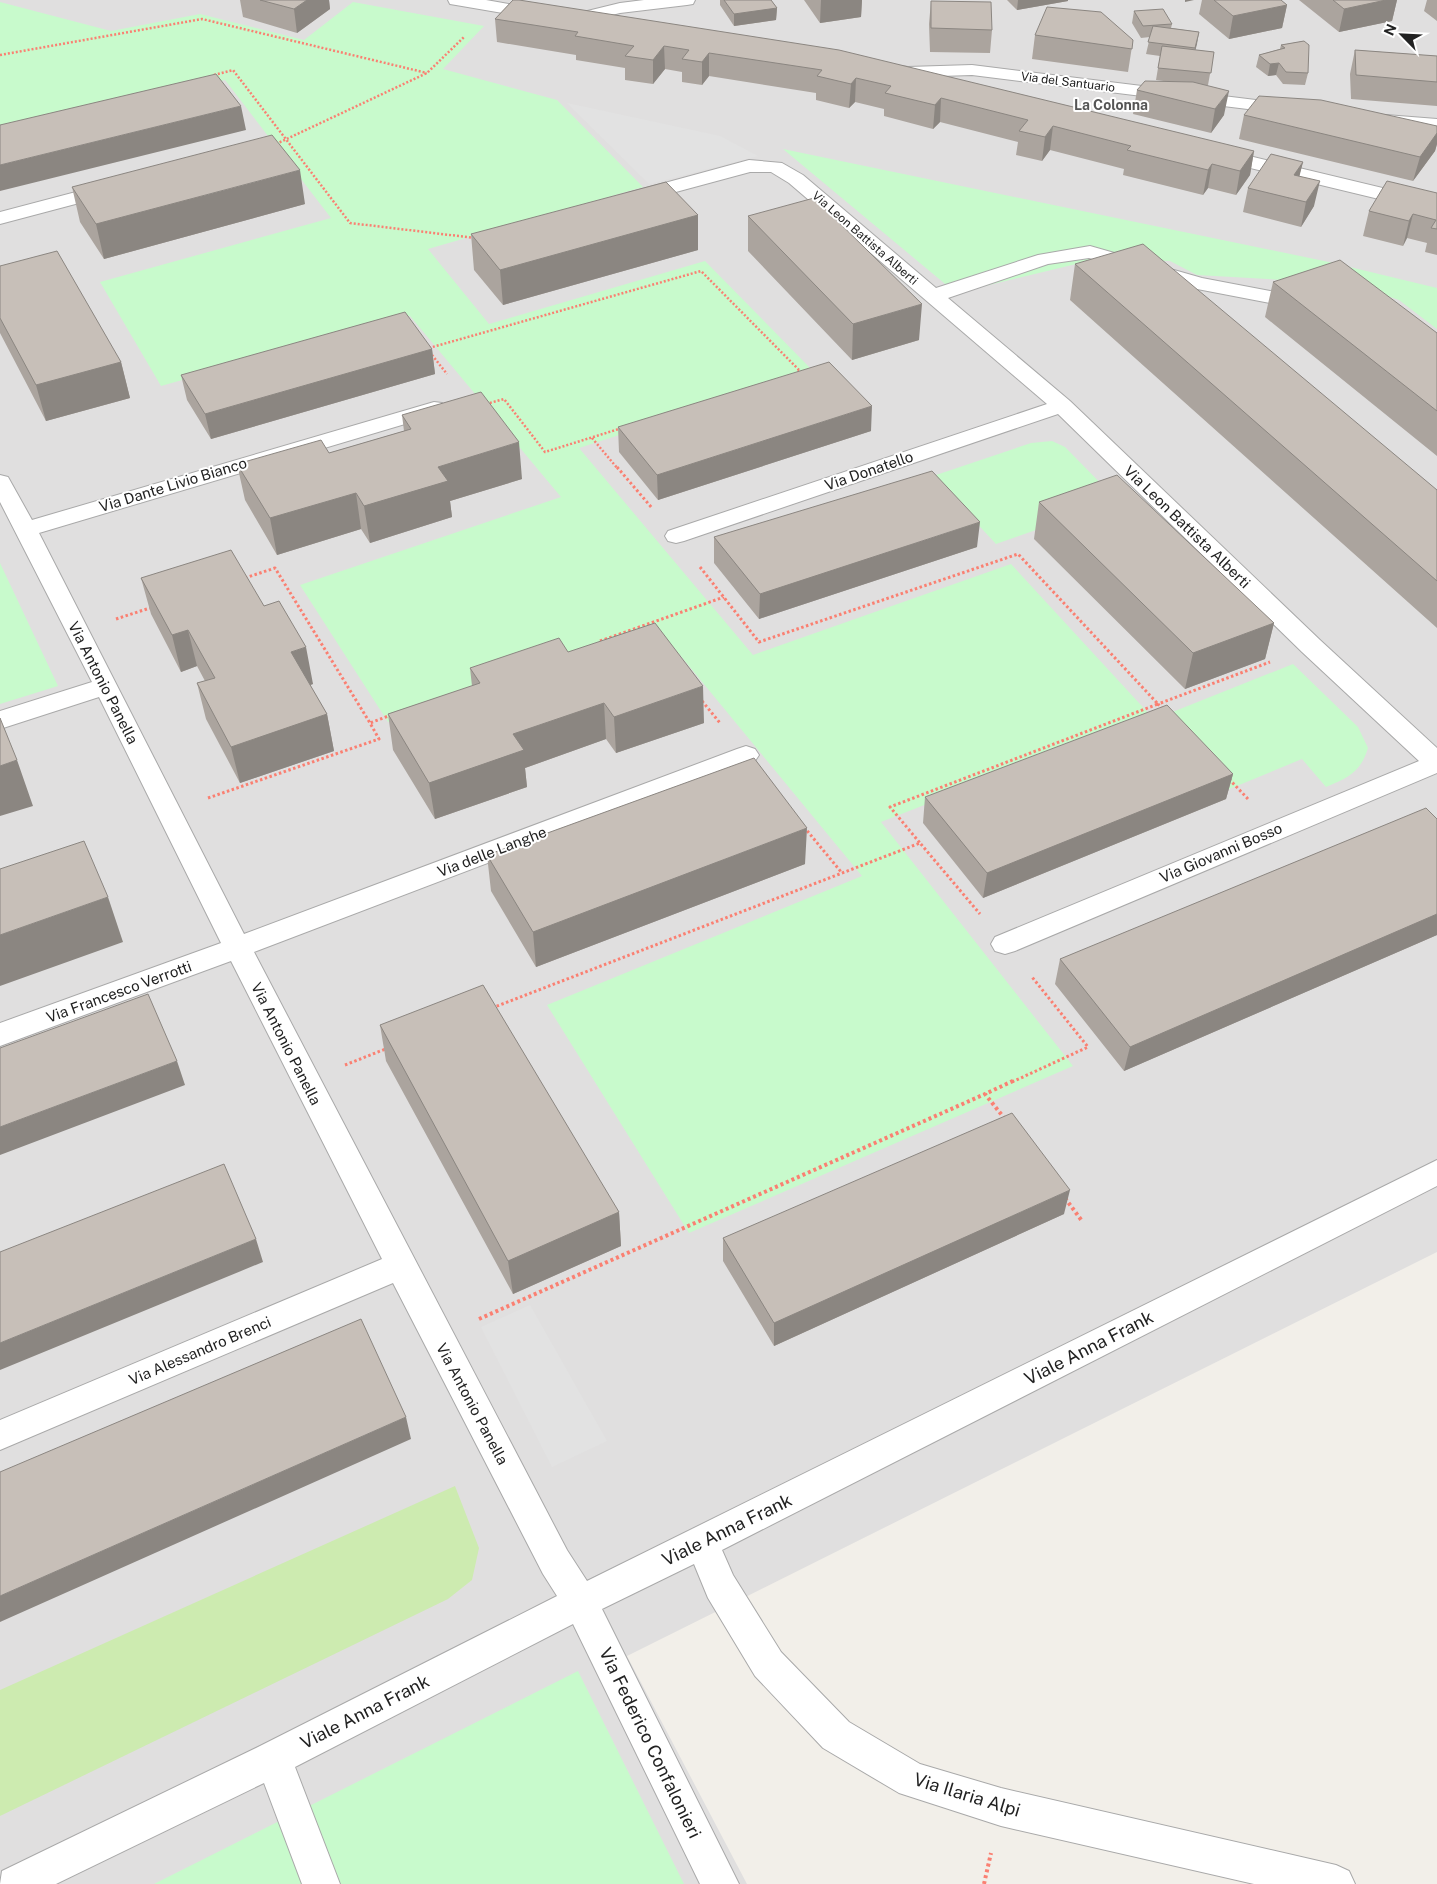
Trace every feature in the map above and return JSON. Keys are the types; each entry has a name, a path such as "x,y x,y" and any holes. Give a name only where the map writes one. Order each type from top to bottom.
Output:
{"street":[{"path":"456,0 619,27"},
{"path":"571,20 620,8 686,0"},
{"name":"Via del Santuario","path":"945,88 876,70 908,72 972,70 1310,111"},
{"path":"1369,118 1437,124"},
{"path":"1196,149 1437,207"},
{"name":"Via Leon Battista Alberti","path":"621,201 749,166 775,168 796,179 1062,406 1311,646 1437,763"},
{"path":"0,218 123,186"},
{"name":"Via Leon Battista Alberti","path":"933,296 1045,259 1090,252 1199,284 1270,297 1308,291 1324,291"},
{"name":"Via Donatello","path":"676,536 1062,406"},
{"name":"Via Dante Livio Bianco","path":"26,529 434,408"},
{"name":"Via Antonio Panella","path":"0,482 106,686 399,1266 555,1562 580,1602"},
{"path":"0,720 106,686"},
{"name":"Via delle Langhe","path":"237,948 746,755"},
{"name":"Via Giovanni Bosso","path":"1005,944 1437,763"},
{"name":"Via Francesco Verrotti","path":"0,1035 237,948"},
{"name":"Viale Anna Frank","path":"15,1884 273,1759 580,1602 702,1544 1437,1172"},
{"name":"Via Alessandro Brenci","path":"0,1435 399,1266"},
{"name":"Via Ilaria Alpi","path":"702,1544 720,1586 768,1664 836,1735 912,1780 1001,1807 1336,1884"},
{"name":"Via Federico Confalonieri","path":"580,1602 720,1884"},
{"path":"273,1759 321,1884"}],"path":[{"path":"271,146 287,141 427,73 495,6"},
{"path":"0,56 202,19 427,73"},
{"path":"205,77 233,70 350,223 478,239"},
{"path":"450,378 426,349 701,271 800,371 790,374"},
{"path":"434,408 474,408 504,399 545,452 630,426"},
{"path":"592,438 676,536 759,642 1018,554 1165,711"},
{"path":"168,812 379,739 275,568 238,580"},
{"path":"594,643 724,597"},
{"path":"77,631 162,604"},
{"path":"437,1337 1088,1047 1005,944 890,807 1311,646"},
{"path":"370,723 398,713"},
{"path":"1224,774 1277,830"},
{"path":"490,1009 920,843"},
{"path":"305,1080 398,1045"},
{"path":"986,1094 1008,1124"},
{"path":"1059,1191 1082,1221"}],"shaded area":[{"path":"0,0 1437,0 1437,1252 627,1656 747,1884 0,1884"},
{"path":"567,103 720,136 758,156 649,184"},
{"path":"530,1305 607,1441 552,1467 481,1327"}],"green space":[{"path":"0,2 111,31 200,14 304,40 353,2 484,26 443,69 557,100 643,187 428,249 489,324 705,261 814,372 579,448 753,655 1011,564 1151,716 881,822 1073,1066 689,1233 547,1005 862,876 656,626 388,722 300,585 561,497 410,316 161,386 100,282 331,218 225,80 0,137"},
{"path":"783,149 1329,262 1437,288 1437,329 1399,300 1352,284 1197,275 1170,261 1097,259 956,293"},
{"path":"1052,441 1065,447 1118,501 996,544 933,476 1031,443"},
{"path":"0,563 58,686 0,704"},
{"path":"1293,664 1358,727 1368,748 1361,763 1353,773 1326,787 1302,759 1227,790 1160,717"},
{"path":"455,1486 479,1548 472,1580 448,1599 0,1816 0,1690"},
{"path":"578,1671 684,1884 154,1884"}],"building":[{"path":"260,0 307,0 294,9"},
{"path":"513,0 839,50 1254,151 1240,171 1212,164 1208,170 1127,150 1131,146 1053,126 1045,137 1019,131 1028,120 941,98 935,105 885,93 891,86 856,78 851,84 817,76 822,70 709,53 702,62 682,59 689,50 664,46 653,60 625,56 634,46 575,36 578,32 495,19"},
{"path":"724,0 771,0 777,8 734,14"},
{"path":"1214,0 1281,0 1287,5 1233,16"},
{"path":"1333,0 1386,0 1344,9"},
{"path":"931,1 991,2 992,30 931,28"},
{"path":"1047,7 1101,12 1133,40 1132,49 1035,35"},
{"path":"1163,9 1172,24 1143,26 1134,11"},
{"path":"1153,26 1199,32 1195,48 1148,42"},
{"path":"1304,41 1309,45 1308,73 1286,72 1279,63 1270,64 1259,55 1285,48 1281,45"},
{"path":"1162,46 1214,52 1211,73 1158,68"},
{"path":"1355,50 1437,56 1437,82 1356,75"},
{"path":"216,74 241,106 0,165 0,125"},
{"path":"1145,81 1193,82 1229,91 1215,109 1137,90"},
{"path":"1259,96 1321,100 1437,126 1437,133 1420,157 1244,115"},
{"path":"272,135 300,170 96,224 72,187"},
{"path":"1271,154 1303,162 1294,175 1320,181 1306,202 1248,188"},
{"path":"1387,181 1437,193 1437,229 1431,228 1436,220 1413,214 1409,221 1369,211"},
{"path":"666,182 698,215 500,270 471,234"},
{"path":"814,198 922,304 853,324 748,216"},
{"path":"1143,244 1437,490 1437,581 1075,264"},
{"path":"57,251 121,362 36,385 0,318 0,266"},
{"path":"1340,260 1437,333 1437,411 1273,282"},
{"path":"405,312 432,349 205,414 181,375"},
{"path":"829,362 872,406 657,475 618,427"},
{"path":"481,392 519,442 438,467 448,481 364,506 356,493 270,518 237,464 321,440 329,453 411,429 402,415"},
{"path":"932,471 980,522 760,594 714,537"},
{"path":"1117,475 1274,623 1193,653 1039,502"},
{"path":"231,550 264,606 279,601 306,647 291,652 327,714 231,747 197,683 215,678 188,630 172,635 141,578"},
{"path":"655,623 703,686 614,717 604,703 513,734 524,750 429,783 388,714 480,683 470,668 559,638 568,652"},
{"path":"1167,705 1233,774 987,873 925,797"},
{"path":"0,718 17,760 0,766"},
{"path":"754,758 807,828 533,932 487,855"},
{"path":"1426,808 1437,819 1437,914 1130,1047 1060,959"},
{"path":"84,841 108,897 0,935 0,869"},
{"path":"483,985 619,1212 508,1261 380,1025"},
{"path":"148,994 177,1061 0,1127 0,1048"},
{"path":"1012,1113 1070,1190 774,1323 723,1238"},
{"path":"224,1164 256,1239 0,1343 0,1252"},
{"path":"361,1319 406,1417 0,1596 0,1472"}],"district":[{"name":"La Colonna","path":"1111,105"}]}
